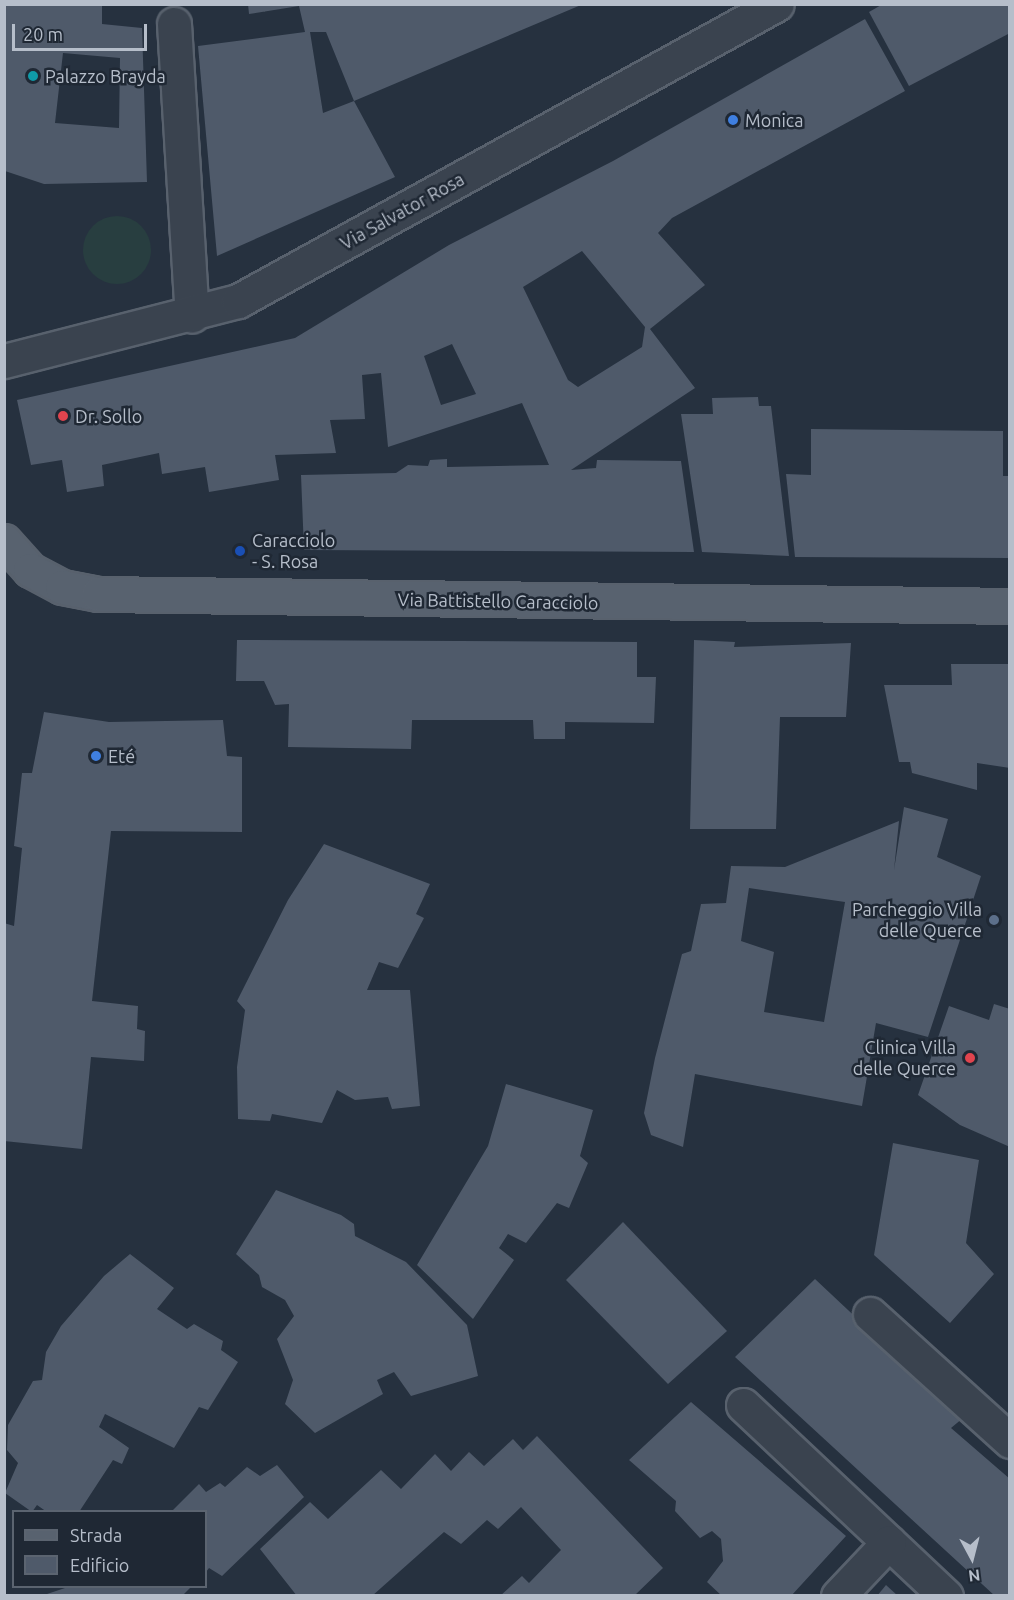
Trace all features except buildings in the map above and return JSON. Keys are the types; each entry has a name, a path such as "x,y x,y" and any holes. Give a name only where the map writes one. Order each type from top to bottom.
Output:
{"main road":[{"name":"Via Battistello Caracciolo","path":"4,541 30,570 62,587 98,594 1010,606"}],"street":[{"name":"Via Salvator Rosa","path":"4,361 192,315 238,301 777,4"},
{"path":"174,24 192,315"},
{"path":"870,1314 1010,1442"},
{"path":"743,1405 946,1596"},
{"path":"838,1596 889,1542"}],"green space":[{"path":"110,216 124,216 136,221 146,231 151,250 146,269 136,279 124,284 110,284 98,279 88,269 83,257 83,243 88,231 98,221"}],"place":[{"name":"Palazzo Brayda","path":"33,76"},
{"name":"Monica","path":"733,120"},
{"name":"Dr. Sollo","path":"63,416"},
{"name":"Caracciolo - S. Rosa","path":"240,551"},
{"name":"Eté","path":"96,756"},
{"name":"Parcheggio Villa delle Querce","path":"994,920"},
{"name":"Clinica Villa delle Querce","path":"970,1058"}]}
